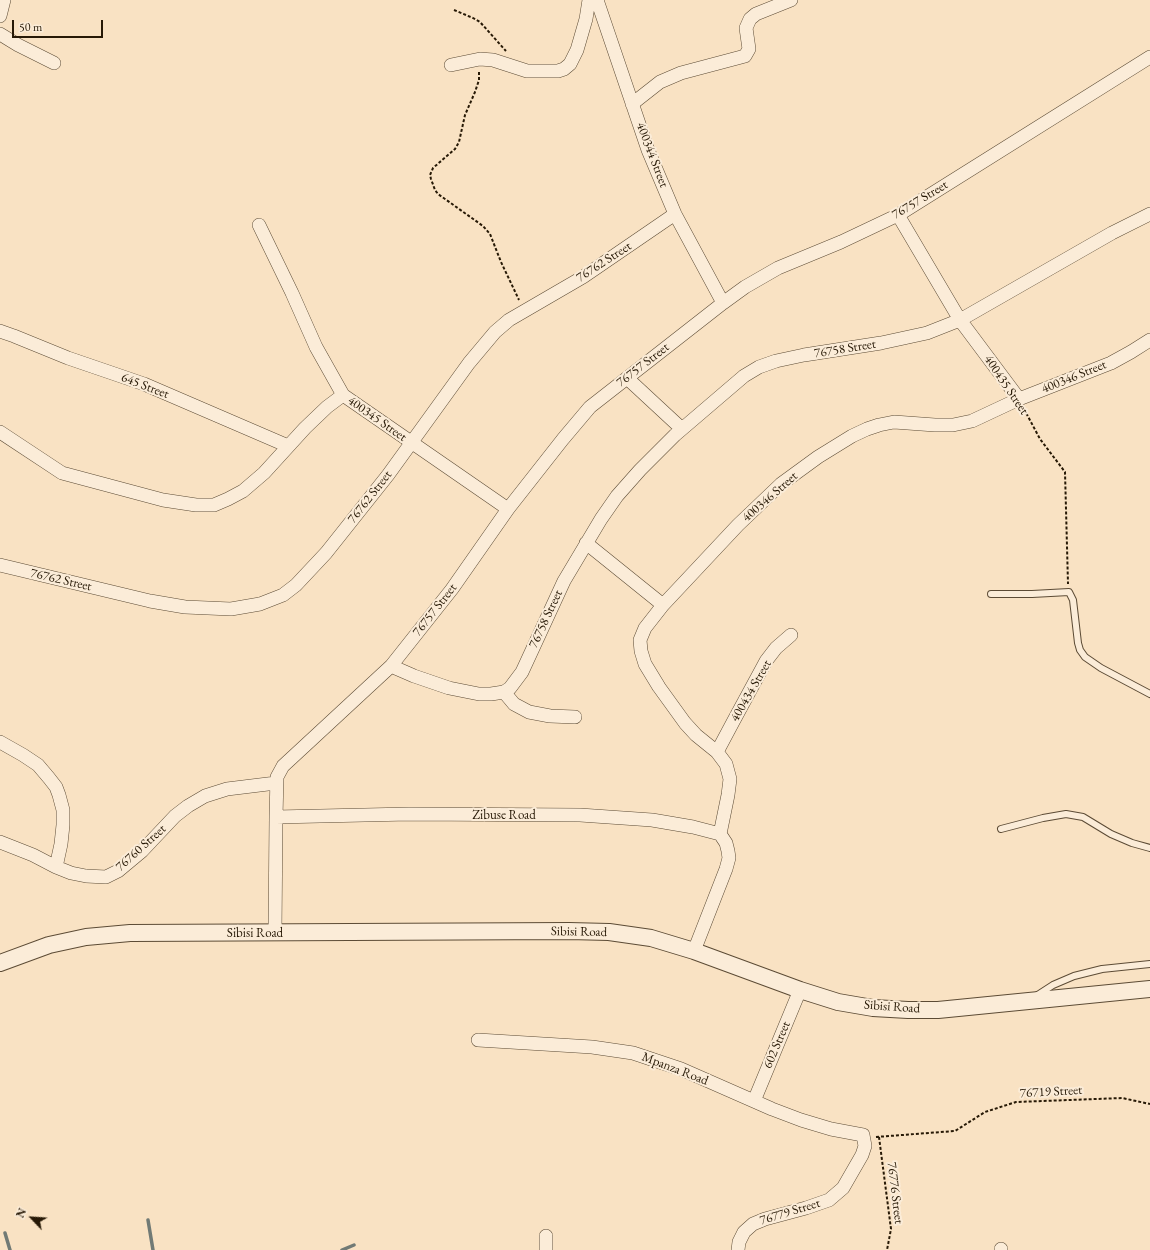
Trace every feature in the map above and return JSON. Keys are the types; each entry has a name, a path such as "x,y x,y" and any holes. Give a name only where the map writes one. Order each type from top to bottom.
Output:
{"street":[{"path":"0,16 4,0"},
{"path":"450,65 480,59 493,60 527,71 558,71 564,69 570,64 577,50 586,19 589,0"},
{"name":"400344 Street","path":"597,0 648,150 676,214 723,302"},
{"path":"632,104 660,82 682,73 745,56 749,49 746,28 750,19 756,14 791,0"},
{"path":"0,34 54,63"},
{"name":"76757 Street","path":"276,817 276,783 280,771 289,760 391,666 452,589 508,509 590,407 723,302 745,287 778,268 841,242 898,215 1150,57"},
{"name":"76762 Street","path":"0,565 150,601 185,607 231,609 260,604 284,595 296,585 326,553 412,443 481,348 500,328 524,310 583,277 676,214"},
{"name":"76758 Street","path":"504,692 510,688 522,672 564,581 586,543 617,496 640,470 682,429 744,376 759,367 776,361 881,343 927,333 960,320 1112,233 1150,214"},
{"name":"400435 Street","path":"898,215 960,320 1019,399"},
{"name":"400345 Street","path":"259,225 316,347 343,395 508,509"},
{"name":"645 Street","path":"0,331 68,358 144,384 288,446"},
{"name":"400346 Street","path":"720,834 730,779 726,764 717,752 696,735 685,723 659,687 645,664 641,651 640,640 645,628 663,605 738,525 781,484 818,457 852,436 879,425 894,422 953,425 972,421 1019,399 1111,363 1150,340"},
{"path":"627,378 682,429"},
{"path":"0,432 62,473 163,500 196,505 214,505 243,491 264,473 305,428 327,407 343,395"},
{"path":"586,543 663,605"},
{"name":"400434 Street","path":"717,752 766,661 776,648 792,635"},
{"path":"391,666 449,688 479,694 504,692 514,704 529,712 550,716 575,717"},
{"path":"0,742 38,765 50,778 59,795 63,810 63,825 56,867"},
{"name":"76760 Street","path":"0,842 33,855 71,873 86,876 106,877 118,871 142,851 175,816 205,796 227,789 276,783"},
{"name":"Zibuse Road","path":"276,817 409,814 580,815 652,820 693,827 720,834"},
{"path":"275,932 276,817"},
{"path":"694,951 726,869 728,851 720,834"},
{"name":"Sibisi Road","path":"0,963 49,945 86,937 130,933 569,931 608,932 651,938 694,951 800,990 845,1003 873,1008 938,1010 1150,989"},
{"name":"602 Street","path":"754,1101 800,990"},
{"name":"Mpanza Road","path":"478,1040 592,1047 633,1053 682,1069 800,1120 831,1129 863,1135"},
{"name":"76779 Street","path":"738,1250 739,1242 744,1232 752,1224 829,1200 843,1188 862,1155 865,1146 863,1135"},
{"path":"546,1236 546,1250"}],"lane":[{"path":"991,594 1069,592 1073,600 1076,632 1080,650 1085,657 1090,662 1150,694"},
{"path":"1001,829 1043,818 1066,814 1083,818 1111,834 1132,843 1149,848 1150,841"},
{"path":"1028,1001 1053,985 1074,976 1102,969 1150,964"}],"path":[{"path":"454,10 480,22 491,36 510,55"},
{"path":"480,59 479,80 476,92 465,115 459,142 455,149 433,168 430,175 435,190 438,194 483,226 490,234 501,262 524,310"},
{"name":"400435 Street","path":"1019,399 1040,439 1065,472 1069,592"},
{"name":"76719 Street","path":"863,1135 878,1137 955,1131 985,1112 1016,1102 1122,1098 1150,1104"},
{"name":"76776 Street","path":"878,1137 891,1229 887,1250"}],"waterway":[{"path":"148,1220 153,1250"},
{"path":"5,1233 10,1250"},
{"path":"342,1250 354,1245"}]}
